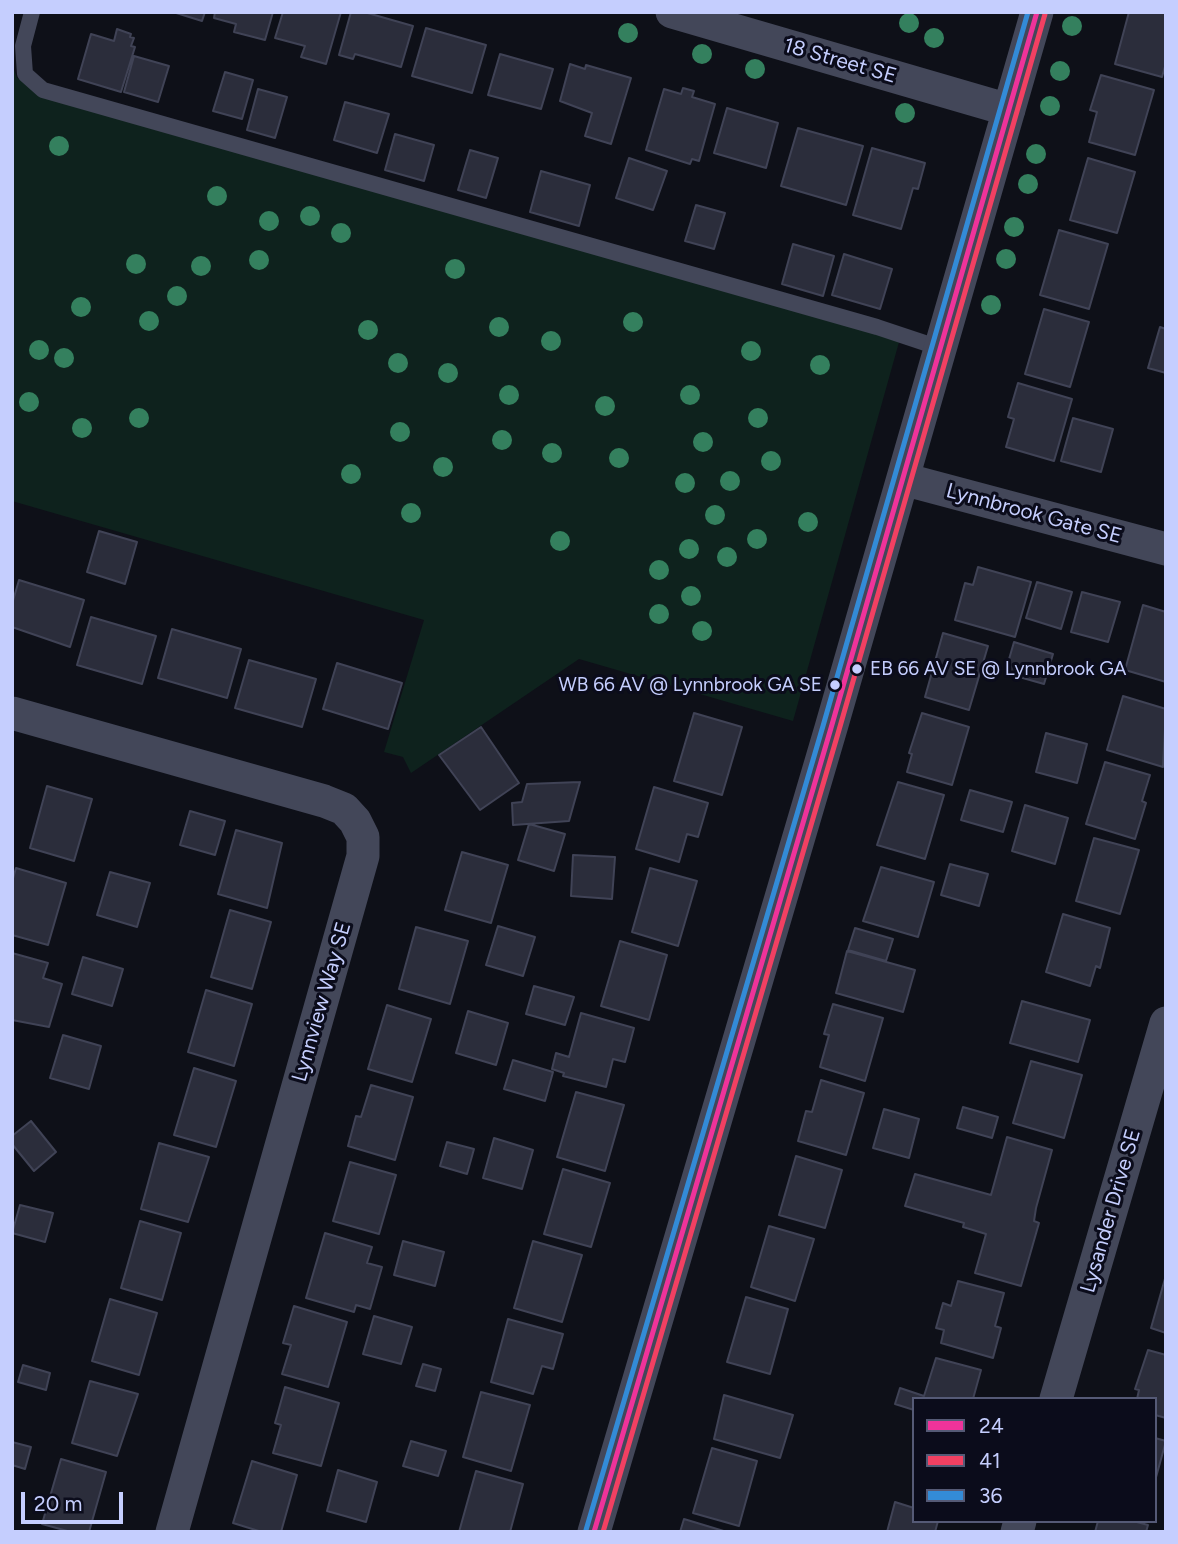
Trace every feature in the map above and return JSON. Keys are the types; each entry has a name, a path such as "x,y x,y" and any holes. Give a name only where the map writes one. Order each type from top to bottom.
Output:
{"street":[{"name":"18 Street SE","path":"672,12 1009,110"},
{"path":"594,1532 1037,12"},
{"name":"Lynnbrook Gate SE","path":"903,479 1166,550"},
{"name":"Lynnview Way SE","path":"12,713 324,801 344,809 363,836 363,856 172,1532"},
{"name":"Lysander Drive SE","path":"1057,1397 1166,1023"}],"lane":[{"path":"32,12 23,46 25,74 43,90 940,348"}],"green space":[{"path":"12,64 17,78 901,335 793,721 579,659 411,773 403,757 384,752 424,620 12,501"}],"building":[{"path":"173,12 205,12 202,21"},
{"path":"215,12 273,12 265,40 234,32 236,24 214,18"},
{"path":"283,12 341,12 326,64 301,57 305,46 275,38"},
{"path":"351,12 364,12 413,26 401,67 355,54 353,59 339,55"},
{"path":"1129,12 1166,12 1166,63 1162,77 1115,64"},
{"path":"426,28 486,45 472,93 412,76"},
{"path":"117,29 131,34 130,37 134,38 131,46 135,47 121,92 78,79 91,34 114,41"},
{"path":"500,54 553,69 541,109 488,95"},
{"path":"134,56 169,66 158,102 124,92"},
{"path":"570,64 585,69 586,65 631,78 611,144 585,136 592,113 560,101"},
{"path":"225,72 253,80 242,119 213,111"},
{"path":"1101,75 1154,90 1135,155 1089,142 1097,112 1090,110"},
{"path":"683,88 694,91 692,97 715,104 699,161 692,159 690,164 646,150 664,89 681,94"},
{"path":"258,89 287,97 275,138 247,130"},
{"path":"345,102 389,114 377,153 334,140"},
{"path":"727,108 778,123 766,168 714,153"},
{"path":"798,128 863,146 846,205 781,186"},
{"path":"395,134 434,145 424,181 385,170"},
{"path":"872,148 925,163 918,189 913,188 901,229 853,215"},
{"path":"470,150 498,158 486,198 458,190"},
{"path":"629,158 667,171 653,210 616,198"},
{"path":"1088,158 1135,172 1117,233 1070,220"},
{"path":"541,171 590,185 579,226 530,212"},
{"path":"696,205 725,213 714,249 685,241"},
{"path":"1059,230 1108,244 1089,309 1040,295"},
{"path":"793,244 834,256 823,296 782,284"},
{"path":"844,254 892,269 880,309 832,295"},
{"path":"1044,309 1089,322 1070,387 1025,374"},
{"path":"1160,327 1166,329 1166,373 1148,368"},
{"path":"1018,383 1072,399 1054,461 1006,447 1014,419 1008,417"},
{"path":"1073,418 1113,429 1101,472 1061,461"},
{"path":"99,531 137,542 125,584 87,572"},
{"path":"978,567 1031,582 1015,637 955,620 965,583 973,585"},
{"path":"19,580 84,600 70,647 12,627 12,604"},
{"path":"1037,582 1072,592 1061,629 1026,618"},
{"path":"1082,592 1120,602 1108,642 1071,632"},
{"path":"1143,605 1166,612 1166,682 1125,670"},
{"path":"91,617 156,636 142,684 77,665"},
{"path":"172,629 241,649 227,698 158,678"},
{"path":"943,633 988,646 969,710 925,697"},
{"path":"1014,642 1053,654 1044,684 1005,673"},
{"path":"249,660 316,679 302,727 235,708"},
{"path":"337,663 402,683 388,729 323,709"},
{"path":"1123,696 1166,709 1163,767 1107,750"},
{"path":"694,713 742,727 722,795 674,781"},
{"path":"922,713 969,727 952,785 907,772 912,754 909,753"},
{"path":"481,727 519,783 480,810 439,755"},
{"path":"1046,733 1087,744 1077,783 1036,772"},
{"path":"1105,762 1150,775 1142,801 1146,803 1135,839 1086,824"},
{"path":"580,782 569,821 513,825 512,803 522,802 527,784"},
{"path":"898,782 944,795 925,859 877,845"},
{"path":"47,786 92,799 74,861 30,848"},
{"path":"654,787 708,803 698,837 687,834 679,862 636,849"},
{"path":"970,790 1012,802 1003,832 961,820"},
{"path":"1025,805 1068,818 1055,864 1012,851"},
{"path":"190,811 225,821 215,855 180,845"},
{"path":"529,824 565,834 554,871 518,860"},
{"path":"236,830 282,843 267,908 218,894"},
{"path":"1094,838 1139,850 1120,914 1076,901"},
{"path":"462,852 508,865 491,923 445,910"},
{"path":"573,855 615,857 612,899 571,896"},
{"path":"950,864 988,874 979,906 941,895"},
{"path":"881,867 934,882 918,937 863,921"},
{"path":"16,868 66,883 48,945 12,935 12,882"},
{"path":"650,868 697,881 678,946 632,932"},
{"path":"110,872 150,883 137,927 97,915"},
{"path":"230,910 271,922 252,989 211,977"},
{"path":"1063,914 1110,928 1100,968 1096,966 1090,986 1046,972"},
{"path":"498,926 535,937 523,976 486,965"},
{"path":"416,927 468,941 450,1004 399,989"},
{"path":"855,928 893,939 886,961 848,950"},
{"path":"620,941 667,955 649,1020 601,1006"},
{"path":"847,951 915,970 903,1012 836,993"},
{"path":"12,953 48,963 43,978 62,984 49,1027 12,1020"},
{"path":"83,957 123,969 112,1006 72,994"},
{"path":"534,986 574,997 565,1025 526,1014"},
{"path":"206,990 252,1004 234,1066 188,1052"},
{"path":"1022,1001 1090,1020 1078,1062 1010,1043"},
{"path":"833,1004 883,1018 865,1081 820,1067 829,1035 824,1034"},
{"path":"387,1005 431,1019 412,1082 368,1069"},
{"path":"468,1011 508,1023 496,1065 456,1053"},
{"path":"581,1013 634,1028 625,1062 613,1059 606,1087 563,1076 564,1073 552,1069 556,1053 569,1057"},
{"path":"63,1035 101,1046 89,1089 50,1078"},
{"path":"513,1060 553,1072 545,1101 504,1089"},
{"path":"1031,1061 1082,1075 1064,1138 1013,1123"},
{"path":"194,1068 236,1081 216,1147 174,1135"},
{"path":"821,1080 864,1093 846,1155 798,1141 806,1111 812,1112"},
{"path":"371,1085 413,1097 395,1160 348,1146 356,1116 361,1117"},
{"path":"576,1092 624,1105 605,1171 557,1157"},
{"path":"963,1107 998,1117 992,1138 957,1128"},
{"path":"884,1109 919,1119 909,1158 873,1148"},
{"path":"31,1121 56,1152 34,1171 12,1144 12,1136"},
{"path":"1007,1137 1052,1150 1036,1208 1034,1221 1039,1223 1021,1286 975,1273 986,1234 963,1227 964,1223 905,1206 915,1174 991,1195"},
{"path":"494,1138 533,1150 522,1189 483,1178"},
{"path":"447,1142 474,1149 467,1174 440,1166"},
{"path":"159,1143 209,1157 188,1222 141,1209"},
{"path":"796,1156 842,1170 825,1228 779,1215"},
{"path":"350,1162 396,1175 379,1234 333,1221"},
{"path":"563,1169 610,1183 591,1247 544,1234"},
{"path":"20,1205 53,1213 45,1242 12,1233"},
{"path":"140,1221 181,1233 162,1300 121,1288"},
{"path":"769,1226 814,1239 795,1301 751,1287"},
{"path":"325,1233 372,1247 367,1263 382,1267 370,1309 356,1305 354,1312 306,1298"},
{"path":"403,1241 444,1252 435,1286 394,1275"},
{"path":"533,1241 582,1255 562,1322 514,1308"},
{"path":"1166,1275 1166,1333 1151,1328"},
{"path":"958,1281 1004,1293 995,1326 1001,1328 993,1358 941,1343 944,1330 936,1328 943,1303 951,1306"},
{"path":"746,1297 788,1309 770,1374 727,1362"},
{"path":"110,1299 157,1313 139,1375 92,1361"},
{"path":"294,1306 347,1322 328,1387 282,1374 291,1345 283,1343"},
{"path":"374,1316 412,1327 401,1364 363,1354"},
{"path":"508,1319 563,1334 553,1369 542,1366 533,1394 491,1382"},
{"path":"1148,1350 1166,1355 1166,1418 1157,1416 1157,1397 1137,1397 1139,1390 1135,1389"},
{"path":"936,1358 981,1370 974,1397 912,1397 912,1409 895,1404 900,1388 924,1396"},
{"path":"423,1364 441,1369 435,1391 416,1386"},
{"path":"23,1365 50,1373 46,1390 18,1382"},
{"path":"90,1381 138,1394 117,1456 72,1443"},
{"path":"285,1387 339,1403 321,1466 273,1453 281,1425 275,1423"},
{"path":"481,1392 530,1405 511,1471 463,1457"},
{"path":"724,1395 793,1415 780,1458 714,1439"},
{"path":"1157,1439 1166,1441 1157,1474"},
{"path":"411,1441 446,1451 438,1476 403,1466"},
{"path":"12,1442 31,1447 25,1469 12,1465"},
{"path":"712,1448 757,1461 739,1526 693,1513"},
{"path":"61,1459 106,1472 89,1532 71,1532 42,1524"},
{"path":"252,1461 297,1475 281,1532 262,1532 233,1523"},
{"path":"338,1470 377,1482 366,1522 327,1511"},
{"path":"476,1471 523,1484 510,1532 459,1532"},
{"path":"895,1502 912,1507 912,1523 937,1523 935,1532 887,1532"},
{"path":"684,1519 727,1532 680,1532"},
{"path":"1097,1523 1148,1525 1146,1532 1095,1532"}],"transit line":[{"name":"36","path":"586,1530 823,726 1028,12"},
{"name":"24","path":"594,1532 831,728 1037,12"},
{"name":"41","path":"603,1532 839,730 1045,14"}],"place":[{"name":"EB 66 AV SE @ Lynnbrook GA","path":"857,669"},
{"name":"WB 66 AV @ Lynnbrook GA SE","path":"835,685"}]}
